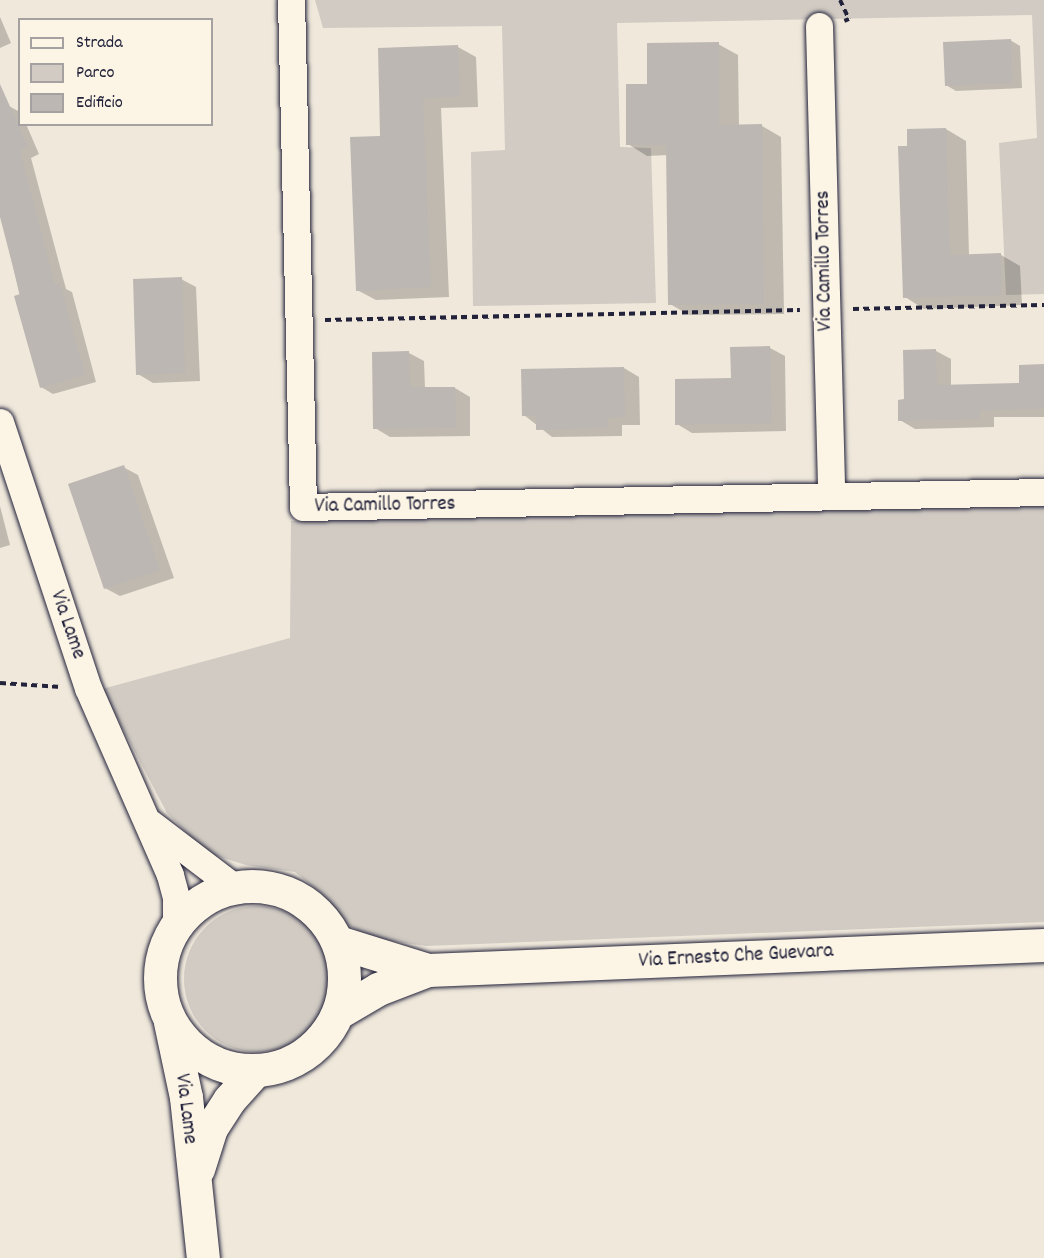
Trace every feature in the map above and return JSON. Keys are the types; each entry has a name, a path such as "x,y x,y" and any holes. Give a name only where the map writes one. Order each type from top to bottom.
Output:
{"street":[{"name":"Via Camillo Torres","path":"291,0 303,507 1044,492"},
{"name":"Via Camillo Torres","path":"819,26 831,496"},
{"name":"Via Lame","path":"0,422 88,688 109,742 150,823 176,897 176,926"},
{"name":"Via Lame","path":"150,823 234,887"},
{"path":"234,887 267,887 302,900 327,923 338,942 345,981 339,1012 330,1029 311,1049 278,1066 256,1071 208,1059 185,1042 169,1019 161,994 160,966 176,926 202,901 234,887"},
{"name":"Via Ernesto Che Guevara","path":"338,942 428,970"},
{"name":"Via Ernesto Che Guevara","path":"339,1012 378,988 428,970 1044,945"},
{"name":"Via Lame","path":"169,1019 186,1097 194,1200 203,1258"},
{"name":"Via Lame","path":"194,1200 200,1159 211,1128 229,1100 256,1071"}],"path":[{"path":"300,321 1044,305"},
{"path":"0,683 88,688"}],"green space":[{"path":"315,0 1044,0 1044,294 1006,295 999,143 1037,138 1032,15 617,23 620,147 651,148 656,303 473,306 471,152 505,150 502,26 323,28"},
{"path":"1044,506 1044,922 426,946 372,938 344,923 325,897 295,872 246,865 207,853 167,813 102,689 290,638 291,521"},
{"path":"257,906 271,907 285,912 298,918 309,927 318,938 324,951 329,965 329,993 324,1007 318,1020 309,1031 298,1040 285,1046 271,1051 257,1052 243,1051 229,1046 216,1040 205,1031 196,1020 190,1007 185,993 184,979 185,965 190,951 196,938 205,927 216,918 229,912 243,907"}],"building":[{"path":"1011,39 1013,83 945,86 943,42"},
{"path":"719,42 719,125 762,124 764,304 668,305 666,145 626,145 626,84 647,84 647,43"},
{"path":"458,45 460,97 423,98 431,287 356,291 350,137 380,136 378,48"},
{"path":"0,84 28,147 20,151 55,285 60,283 85,375 40,388 14,296 20,294 0,217"},
{"path":"946,128 950,255 1001,253 1002,295 903,298 898,146 907,146 907,129"},
{"path":"182,277 185,373 136,375 133,279"},
{"path":"770,346 772,423 675,425 675,379 731,378 730,347"},
{"path":"936,349 937,385 1019,383 1019,365 1044,364 1044,409 980,410 980,419 898,421 898,400 904,399 903,350"},
{"path":"409,351 410,387 455,387 456,428 373,429 372,352"},
{"path":"624,367 625,417 607,418 608,428 536,430 536,416 522,416 521,369"},
{"path":"124,465 160,570 104,589 68,484"}]}
